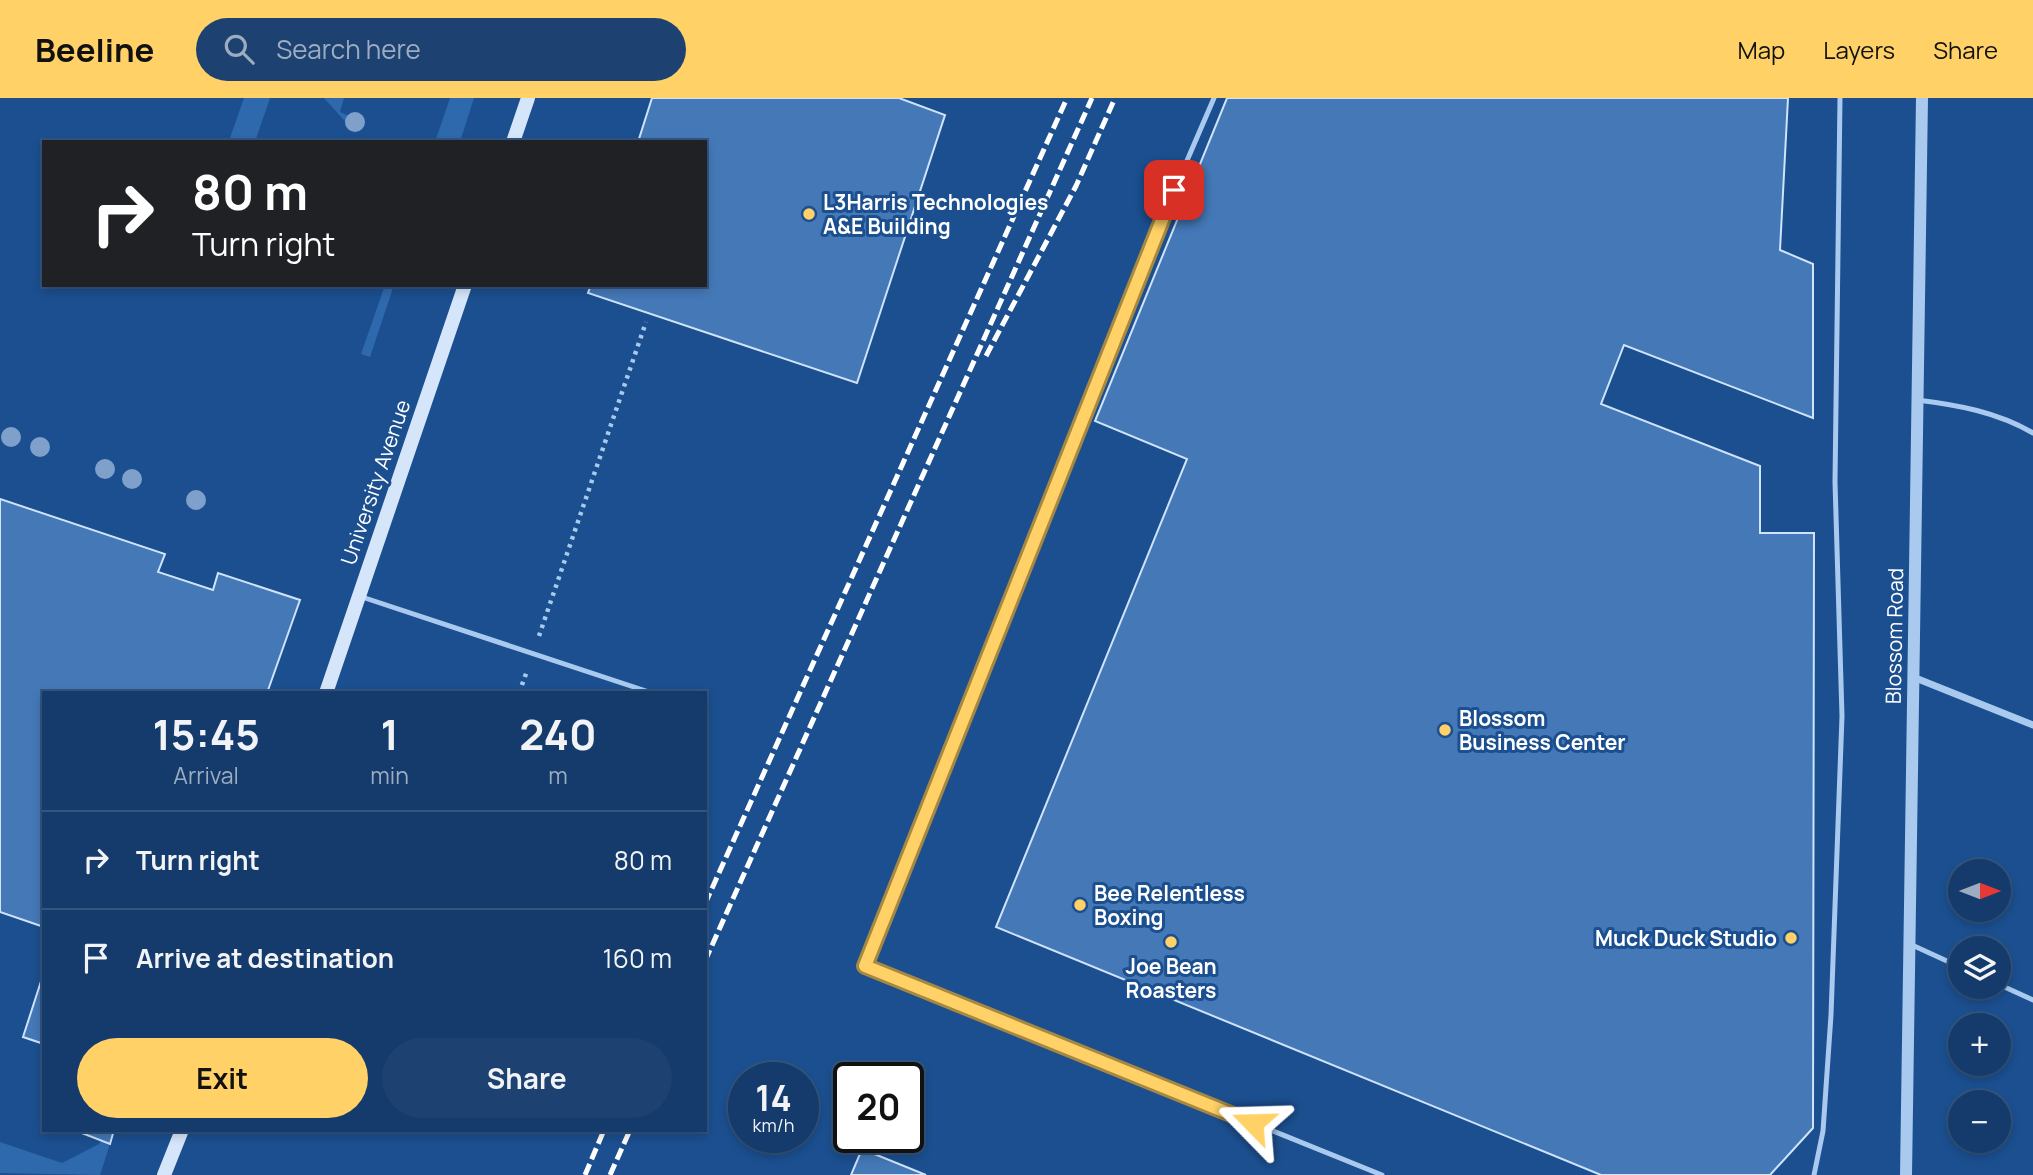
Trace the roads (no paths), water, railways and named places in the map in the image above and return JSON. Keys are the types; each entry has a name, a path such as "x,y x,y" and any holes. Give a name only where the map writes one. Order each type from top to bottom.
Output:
{"main road":[{"path":"514,140 528,98"},
{"name":"University Avenue","path":"327,691 464,287"},
{"path":"164,1175 181,1132"}],"street":[{"name":"Blossom Road","path":"1906,1175 1922,98"},
{"path":"1912,676 2033,725"}],"lane":[{"path":"1214,98 1145,258 865,966 1382,1175"},
{"path":"1814,1175 1823,1132 1831,1015 1842,716 1835,482 1840,290 1840,98"},
{"path":"1917,400 1959,405 2013,421 2033,433"},
{"path":"359,596 646,691"},
{"path":"1911,945 1948,962"},
{"path":"2011,990 2033,1000"}],"railway":[{"path":"707,900 1067,98"},
{"path":"707,957 1092,98"},
{"path":"986,356 1076,186 1115,98"},
{"path":"585,1175 603,1132"},
{"path":"610,1175 629,1132"}],"place":[{"name":"L3Harris Technologies A&E Building","path":"809,214"},
{"name":"Blossom Business Center","path":"1445,730"},
{"name":"Bee Relentless Boxing","path":"1080,905"},
{"name":"Muck Duck Studio","path":"1791,938"},
{"name":"Joe Bean Roasters","path":"1171,942"}]}
